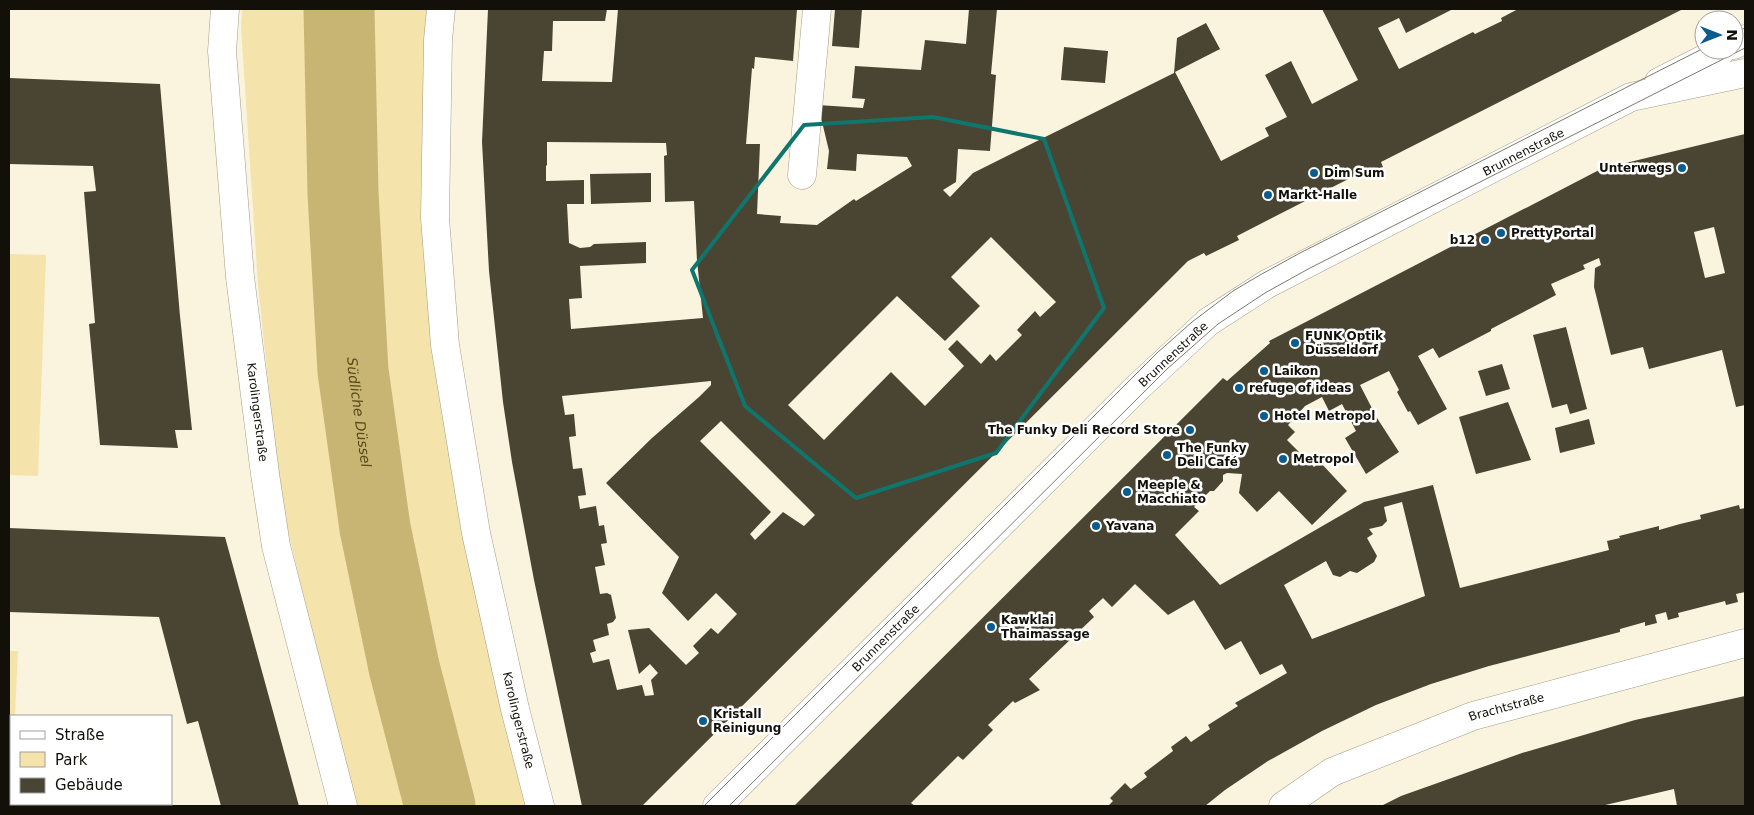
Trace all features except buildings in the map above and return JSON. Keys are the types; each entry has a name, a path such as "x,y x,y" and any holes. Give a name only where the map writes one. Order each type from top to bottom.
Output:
{"street":[{"name":"Karolingerstraße","path":"224,9 222,51 240,277 265,474 276,546 343,806"},
{"name":"Karolingerstraße","path":"441,9 438,40 435,218 445,345 476,533 515,709 540,806"},
{"path":"802,175 817,9"},
{"path":"1631,97 1702,60"},
{"name":"Brunnenstraße","path":"717,806 1137,388 1208,322 1267,284 1631,97 1745,73"},
{"name":"Brachtstraße","path":"1283,806 1332,772 1473,716 1745,643"}],"highlighted area":[{"path":"933,117 1044,139 1104,308 996,453 856,498 745,406 692,270 804,125"}],"green space":[{"path":"242,9 432,9 428,219 528,806 355,806 280,495 258,285 241,27"},
{"path":"9,254 46,255 38,476 9,475"},
{"path":"9,651 18,651 15,715 10,715 9,746"},
{"path":"10,764 10,805 168,806 9,806"}],"waterway":[{"name":"Südliche Düssel","path":"339,9 343,193 353,371 375,528 404,667 440,806"}],"tram line":[{"path":"729,806 1167,369 1218,324 1265,293 1310,268 1745,48"},
{"path":"704,806 1157,353 1192,322 1233,291 1300,253 1694,53"}],"place":[{"name":"Unterwegs","path":"1682,168"},
{"name":"Dim Sum","path":"1314,173"},
{"name":"Markt-Halle","path":"1268,195"},
{"name":"PrettyPortal","path":"1501,233"},
{"name":"b12","path":"1485,240"},
{"name":"FUNK Optik Düsseldorf","path":"1295,343"},
{"name":"Laikon","path":"1264,371"},
{"name":"refuge of ideas","path":"1239,388"},
{"name":"Hotel Metropol","path":"1264,416"},
{"name":"The Funky Deli Record Store","path":"1190,430"},
{"name":"The Funky Deli Café","path":"1167,455"},
{"name":"Metropol","path":"1283,459"},
{"name":"Meeple & Macchiato","path":"1127,492"},
{"name":"Yavana","path":"1096,526"},
{"name":"Kawklai Thaimassage","path":"991,627"},
{"name":"Kristall Reinigung","path":"703,721"}]}
